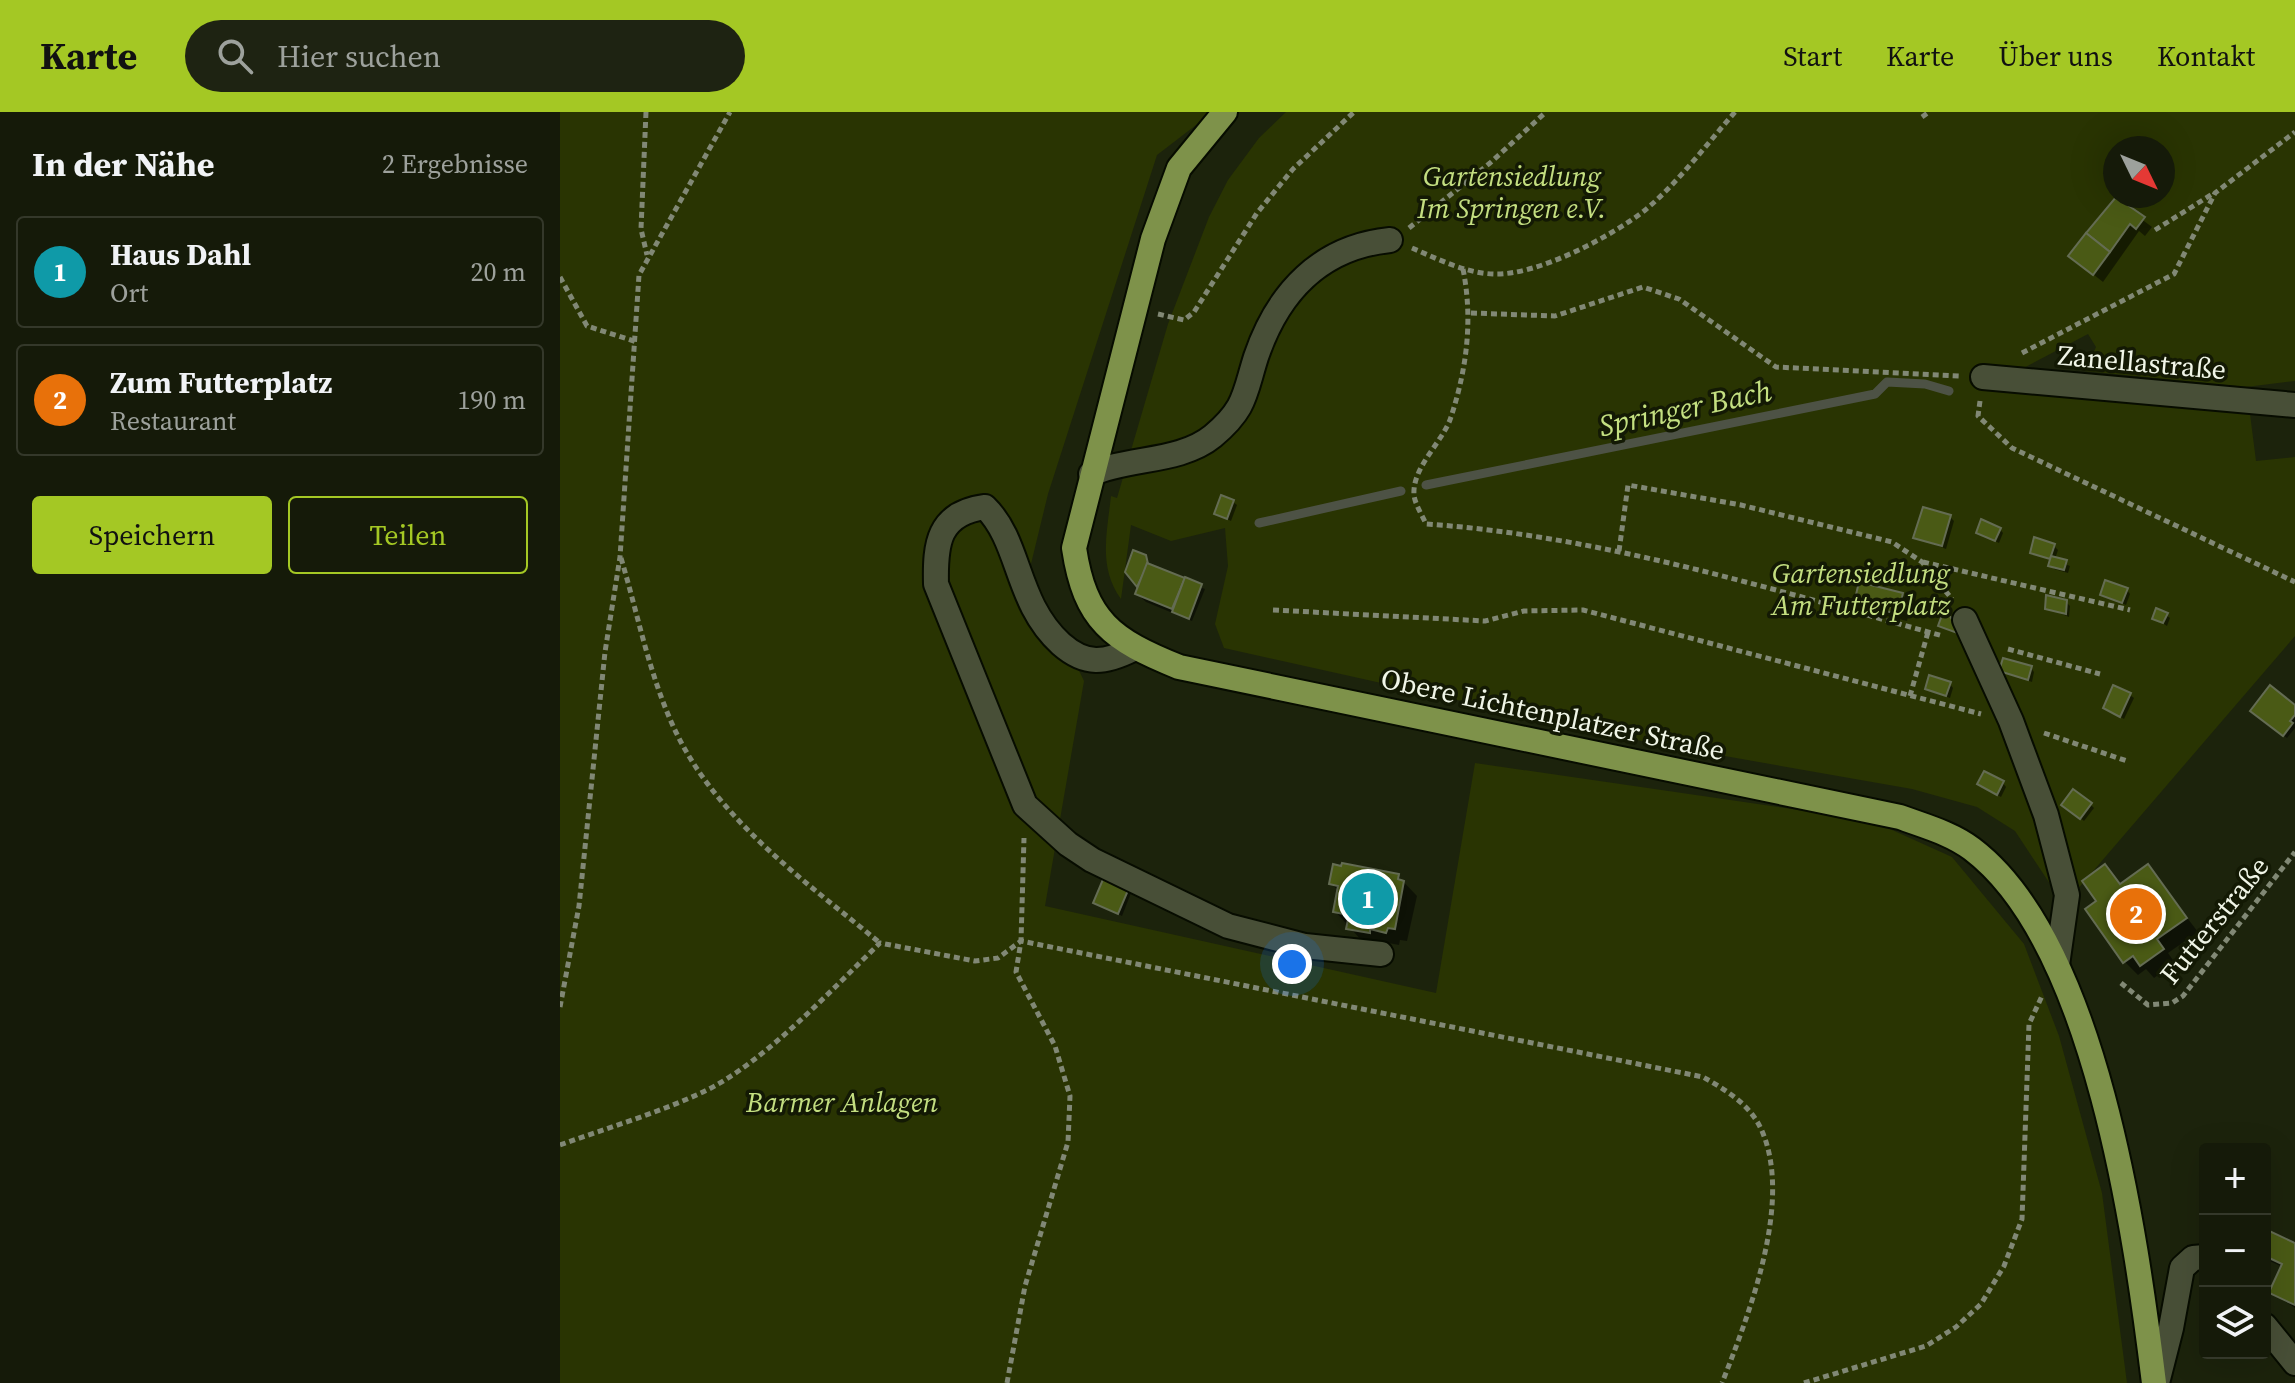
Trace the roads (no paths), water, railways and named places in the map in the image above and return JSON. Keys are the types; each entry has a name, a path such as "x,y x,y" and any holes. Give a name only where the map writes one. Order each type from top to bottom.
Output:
{"main road":[{"name":"Obere Lichtenplatzer Straße","path":"1225,112 1179,168 1153,239 1134,305 1074,548 1079,584 1090,608 1133,649 1179,667 1900,817 1941,832 1971,848 2002,876 2030,913 2057,965 2090,1058 2118,1155 2155,1383"}],"street":[{"path":"1091,474 1110,465 1183,451 1210,438 1234,416 1248,393 1262,343 1295,284 1319,264 1357,243 1390,240"},
{"name":"Zanellastraße","path":"1983,377 2295,405"},
{"path":"1133,649 1112,659 1092,662 1073,655 1049,633 1028,602 997,519 985,507 968,509 952,518 940,536 935,554 936,584 1025,805 1092,860 1228,926 1305,946 1381,954"},
{"path":"1973,635 2011,721 2046,815 2067,895 2057,965"},
{"path":"2155,1383 2182,1268 2193,1258 2199,1258"},
{"path":"2271,1333 2295,1363"}],"waterway":[{"name":"Springer Bach","path":"1426,485 1875,394 1887,382 1925,384 1949,391"},
{"name":"Springer Bach","path":"1259,523 1401,491"}],"place":[{"name":"Haus Dahl","path":"1368,899"},
{"name":"Zum Futterplatz","path":"2136,914"}],"park label":[{"name":"Gartensiedlung Im Springen e.V.","path":"1512,192"},
{"name":"Gartensiedlung Am Futterplatz","path":"1861,589"},
{"name":"Barmer Anlagen","path":"842,1102"}]}
